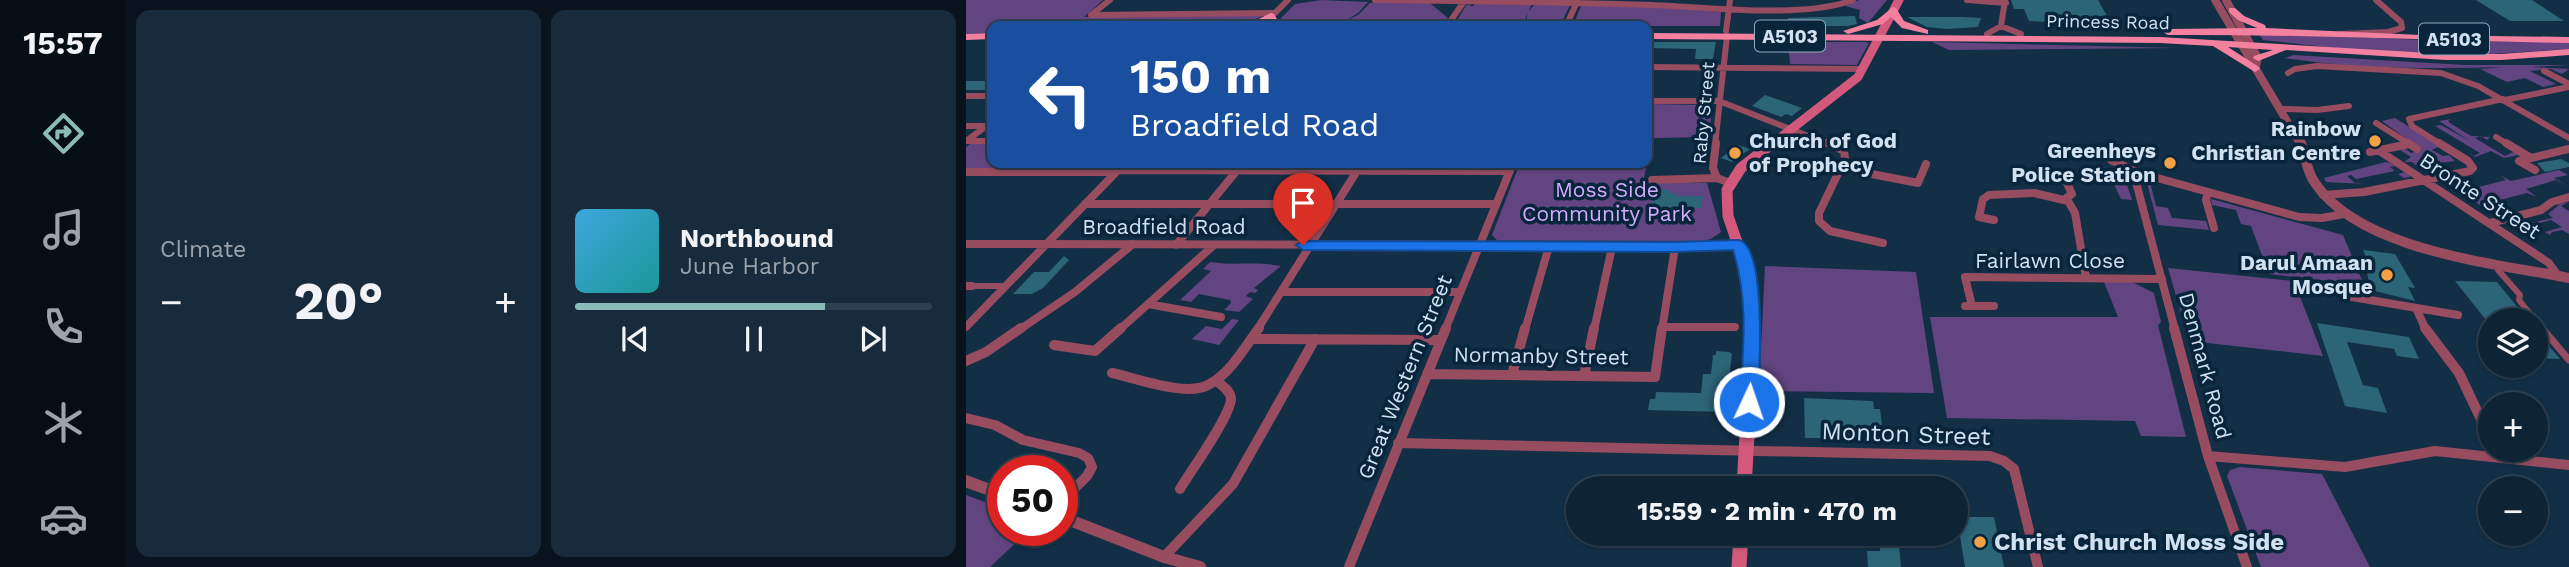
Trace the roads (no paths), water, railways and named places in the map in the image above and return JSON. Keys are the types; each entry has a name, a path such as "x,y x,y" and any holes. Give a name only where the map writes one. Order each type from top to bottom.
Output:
{"highway":[{"path":"1849,31 1880,22 1893,10 1895,18 1901,24 1929,33"},
{"path":"2199,30 2228,14 2277,31"},
{"name":"Princess Road","path":"1652,33 2021,34 2161,33 2199,30 2324,49 2399,55 2488,57 2569,52"},
{"name":"Princess Road","path":"1727,34 1849,31 2205,42 2277,31 2421,38 2569,40"},
{"path":"2161,33 2241,38 2343,51"},
{"path":"966,39 987,38"},
{"path":"2205,42 2231,52 2255,69"},
{"path":"2259,58 2277,50 2324,49"}],"main road":[{"path":"1745,476 1753,327 1747,271 1728,216 1726,198 1730,183 1741,168 1852,82 1863,69 1899,0"},
{"path":"1739,567 1740,546"}],"street":[{"path":"1110,0 1091,15 1274,18 1288,0"},
{"path":"1375,0 1579,2 1729,10 1791,10 1835,6 1853,0"},
{"name":"Raby Street","path":"1730,0 1713,168 1717,178 1730,183"},
{"path":"1790,0 1791,10"},
{"path":"1967,0 2006,1 2001,26 1987,34"},
{"path":"2215,0 2228,14 2255,69 2301,140 2312,180 2323,195 2344,214 2372,230 2417,247 2564,278"},
{"path":"2226,0 2228,14"},
{"path":"2339,34 2357,30 2396,31 2402,28 2402,22 2376,0"},
{"path":"1450,21 1464,1"},
{"path":"1569,21 1579,2"},
{"path":"2001,26 2021,34"},
{"path":"2241,38 2259,58 2255,69"},
{"path":"2290,69 2331,66 2432,72 2466,80 2569,138"},
{"path":"1652,67 1863,69"},
{"path":"2544,71 2569,85"},
{"path":"2323,195 2358,193 2425,181 2473,168 2465,158 2412,126 2409,119 2569,85"},
{"path":"966,96 987,96"},
{"path":"1652,101 1719,101 1844,151 1843,164 1819,213 1819,221 1830,231 1883,243"},
{"path":"2283,109 2317,110 2348,106"},
{"path":"2376,123 2417,149"},
{"path":"966,126 987,124"},
{"path":"966,141 987,126"},
{"path":"2496,137 2532,158"},
{"path":"966,141 987,141"},
{"name":"Bronte Street","path":"2409,144 2374,151 2490,223 2549,263 2564,278"},
{"path":"2535,170 2519,160 2569,149"},
{"path":"2111,160 2138,173 2306,218 2344,214"},
{"path":"1843,164 1918,183 1926,164"},
{"path":"966,172 1120,168"},
{"path":"966,327 1120,168"},
{"path":"1176,245 1238,168"},
{"path":"1112,373 1187,388 1208,386 1217,381 1251,339 1283,292 1359,168"},
{"name":"Great Western Street","path":"1349,567 1511,168"},
{"name":"Denmark Road","path":"2138,173 2136,182 2208,456 2247,567"},
{"path":"1652,180 1717,178"},
{"path":"2066,199 2072,194 2067,183"},
{"path":"2208,192 2206,200 2214,228"},
{"path":"1994,220 1979,217 1983,199 1989,195 2046,194 2066,199 2074,208 2086,278"},
{"path":"2490,223 2541,210 2552,202 2569,197"},
{"path":"1085,204 1496,204"},
{"name":"Broadfield Road","path":"966,244 1612,247 1739,245"},
{"path":"966,361 986,352 1075,292 1133,244"},
{"path":"1054,345 1095,351 1214,245"},
{"path":"1512,375 1549,246"},
{"path":"1584,376 1612,247"},
{"path":"1675,247 1662,327 1735,327"},
{"path":"2498,270 2520,295 2519,300 2526,308"},
{"name":"Fairlawn Close","path":"1994,306 1968,306 1965,277 2162,279"},
{"path":"969,286 1006,286"},
{"path":"1283,292 1460,292"},
{"path":"2352,297 2458,315"},
{"path":"1148,304 1221,317"},
{"path":"2416,308 2428,334 2459,373 2478,413"},
{"name":"Normanby Street","path":"1427,374 1655,377 1662,327"},
{"path":"2548,335 2569,360"},
{"path":"1251,339 1440,340"},
{"path":"1164,557 1233,484 1315,339"},
{"path":"1180,489 1229,408 1229,392 1217,381"},
{"path":"966,418 995,425 1023,440 1079,453 1088,458 1092,467 1078,485"},
{"name":"Monton Street","path":"1398,443 1998,457 2010,465 2016,475 2038,567"},
{"path":"2208,456 2345,467 2371,465 2425,452 2478,453"},
{"path":"2548,462 2569,465"},
{"path":"966,481 987,489"},
{"path":"1078,523 1164,557 1200,567"}],"place":[{"name":"Rainbow Christian Centre","path":"2375,141"},
{"name":"Church of God of Prophecy","path":"1735,153"},
{"name":"Greenheys Police Station","path":"2170,163"},
{"name":"Darul Amaan Mosque","path":"2387,275"},
{"name":"Christ Church Moss Side","path":"1980,542"}],"park label":[{"name":"Moss Side Community Park","path":"1607,202"}]}
